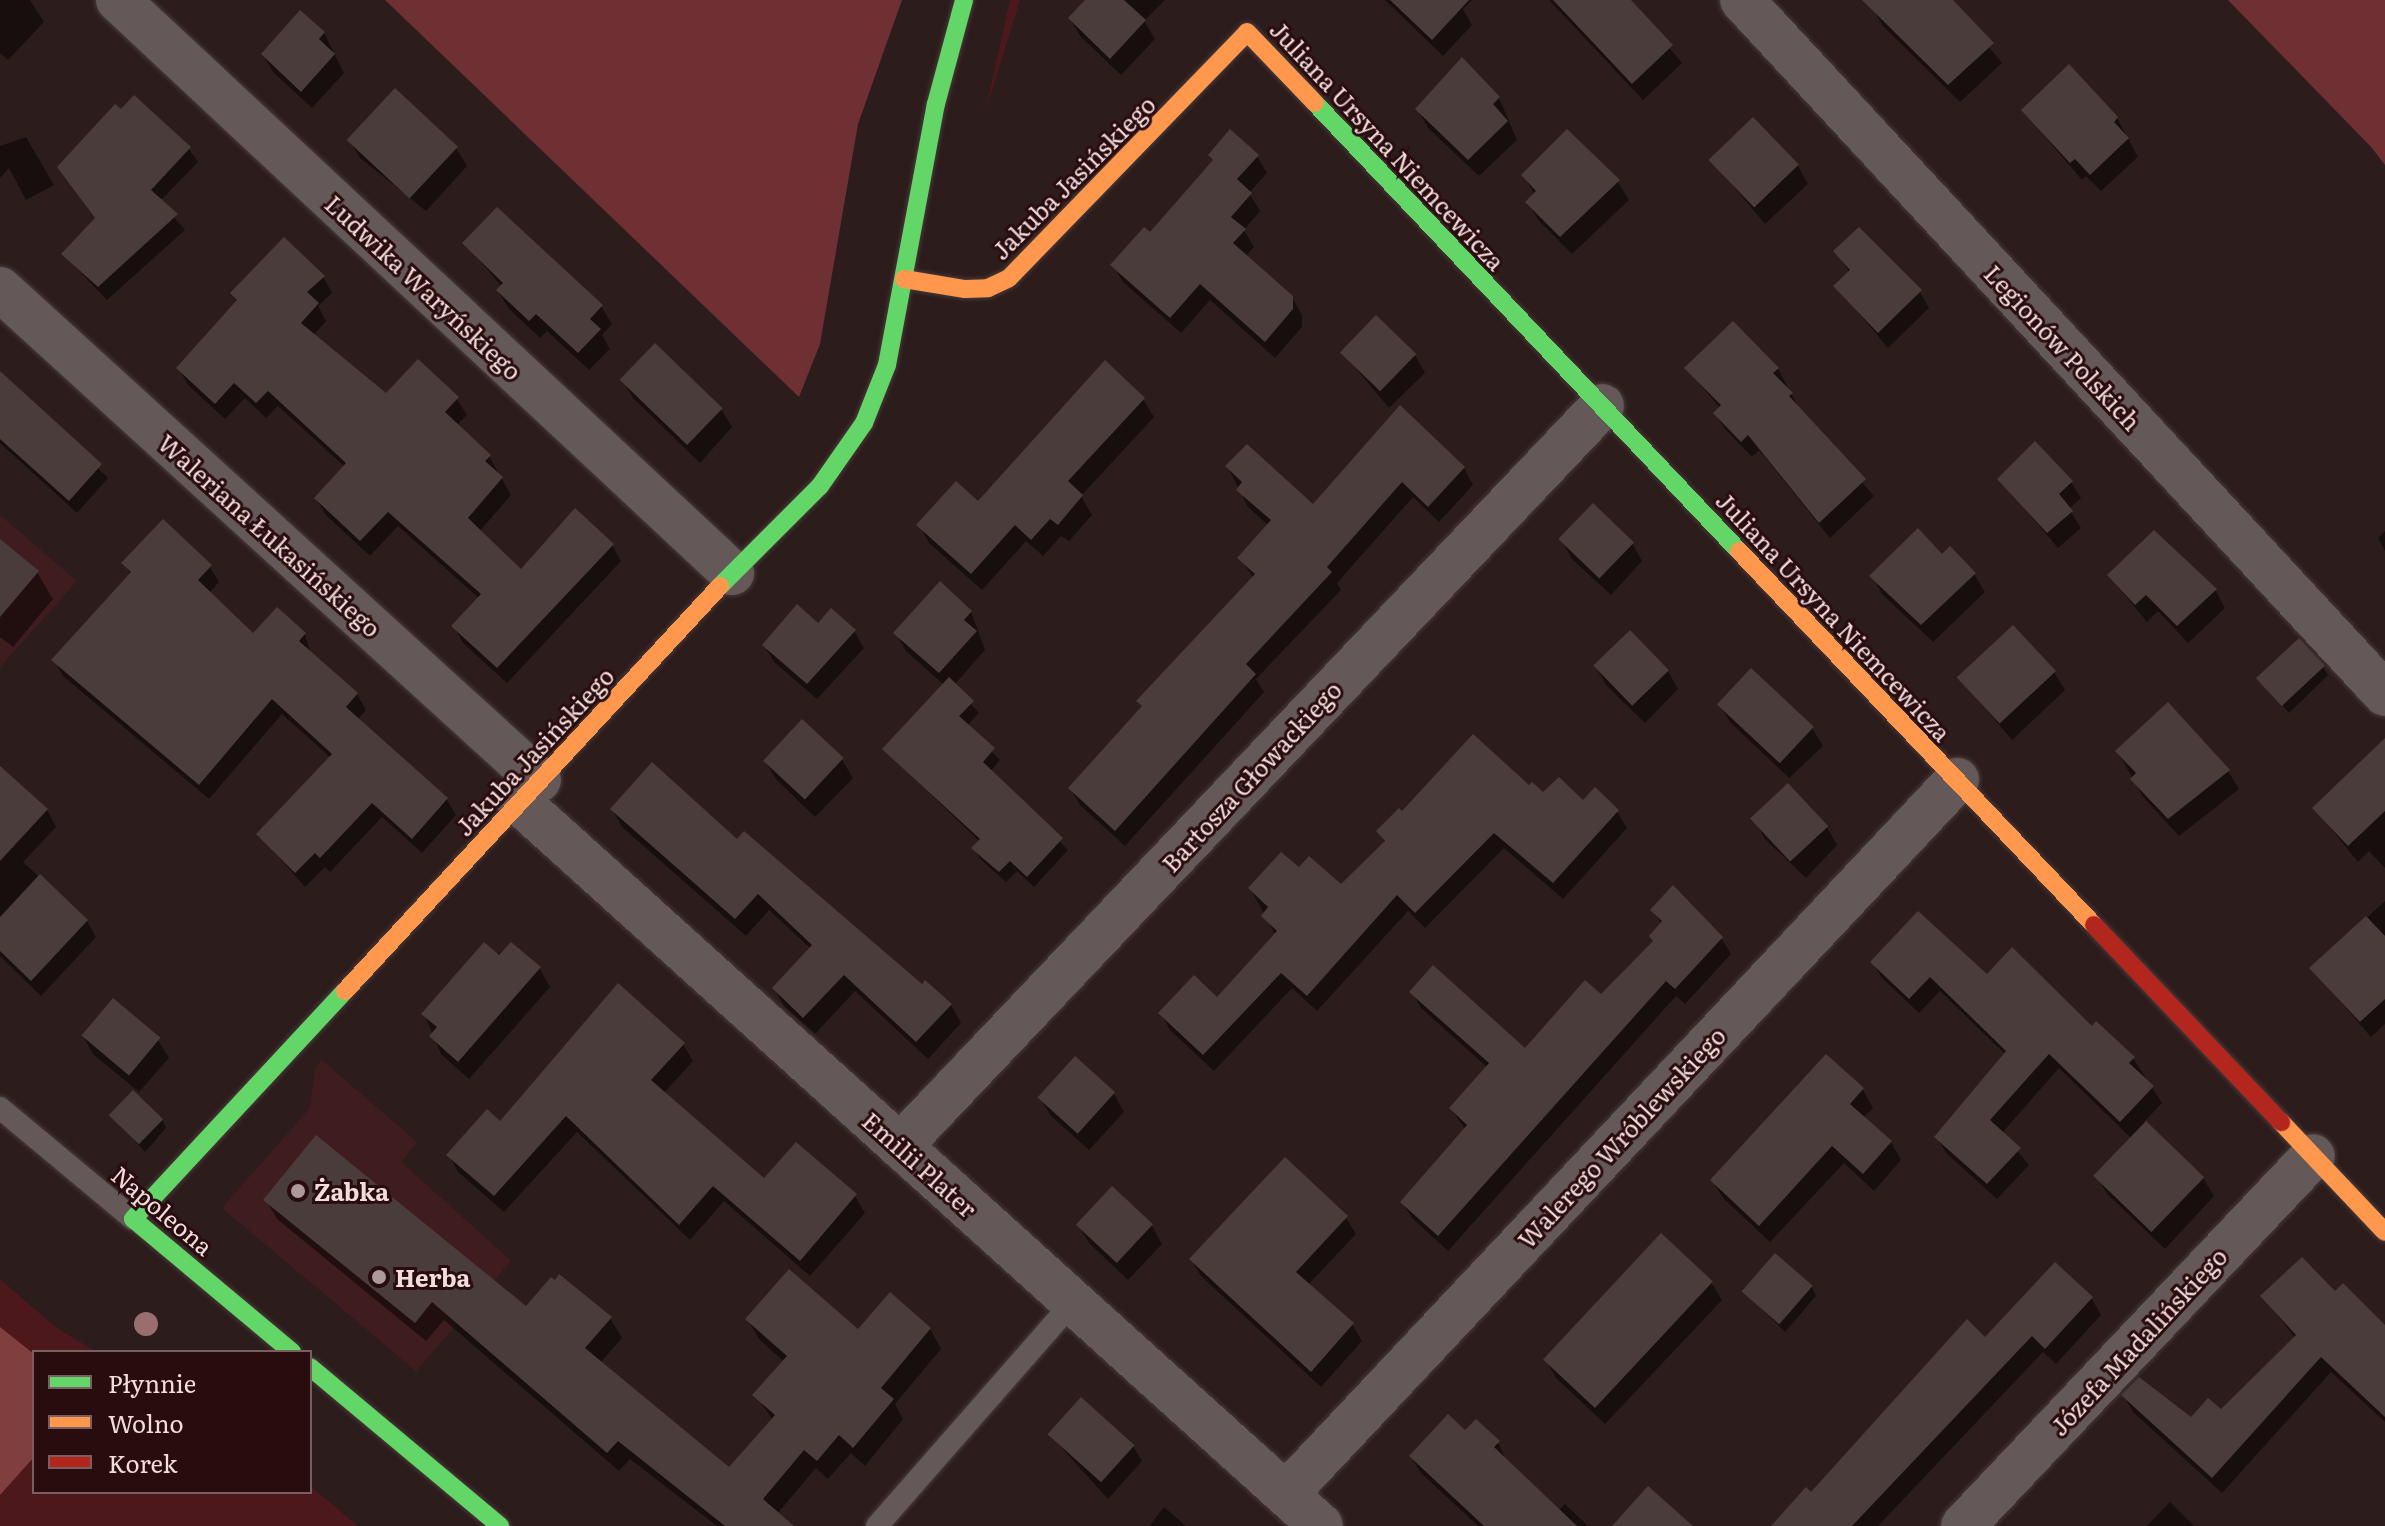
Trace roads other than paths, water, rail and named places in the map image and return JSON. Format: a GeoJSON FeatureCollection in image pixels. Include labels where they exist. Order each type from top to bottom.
{"type":"FeatureCollection","features":[{"type":"Feature","properties":{"kind":"street","name":"Ludwika Waryńskiego"},"geometry":{"type":"LineString","coordinates":[[118,0],[732,573]]}},
{"type":"Feature","properties":{"kind":"street","name":"Jakuba Jasińskiego"},"geometry":{"type":"LineString","coordinates":[[133,1219],[732,573],[820,486],[864,423],[887,365],[936,104],[964,0]]}},
{"type":"Feature","properties":{"kind":"street","name":"Legionów Polskich"},"geometry":{"type":"LineString","coordinates":[[1742,0],[2385,694]]}},
{"type":"Feature","properties":{"kind":"street","name":"Jakuba Jasińskiego"},"geometry":{"type":"LineString","coordinates":[[904,279],[965,289],[988,288],[1009,278],[1247,32]]}},
{"type":"Feature","properties":{"kind":"street","name":"Juliana Ursyna Niemcewicza"},"geometry":{"type":"LineString","coordinates":[[1247,32],[2385,1232]]}},
{"type":"Feature","properties":{"kind":"street","name":"Waleriana Łukasińskiego"},"geometry":{"type":"LineString","coordinates":[[0,289],[529,791]]}},
{"type":"Feature","properties":{"kind":"street","name":"Bartosza Głowackiego"},"geometry":{"type":"LineString","coordinates":[[900,1146],[1602,406]]}},
{"type":"Feature","properties":{"kind":"street","name":"Walerego Wróblewskiego"},"geometry":{"type":"LineString","coordinates":[[1286,1494],[1957,780]]}},
{"type":"Feature","properties":{"kind":"street","name":"Emilii Plater"},"geometry":{"type":"LineString","coordinates":[[529,791],[900,1146],[1321,1526]]}},
{"type":"Feature","properties":{"kind":"street","name":"Józefa Madalińskiego"},"geometry":{"type":"LineString","coordinates":[[1963,1526],[2313,1156]]}},
{"type":"Feature","properties":{"kind":"street","name":"Napoleona"},"geometry":{"type":"LineString","coordinates":[[133,1219],[290,1350]]}},
{"type":"Feature","properties":{"kind":"street"},"geometry":{"type":"LineString","coordinates":[[312,1369],[500,1526]]}},
{"type":"Feature","properties":{"kind":"lane","name":"Napoleona"},"geometry":{"type":"LineString","coordinates":[[0,1108],[133,1219]]}},
{"type":"Feature","properties":{"kind":"lane"},"geometry":{"type":"LineString","coordinates":[[877,1526],[1073,1302]]}},
{"type":"Feature","properties":{"kind":"place","name":"Żabka"},"geometry":{"type":"Point","coordinates":[298,1191]}},
{"type":"Feature","properties":{"kind":"place","name":"Herba"},"geometry":{"type":"Point","coordinates":[379,1277]}}]}
